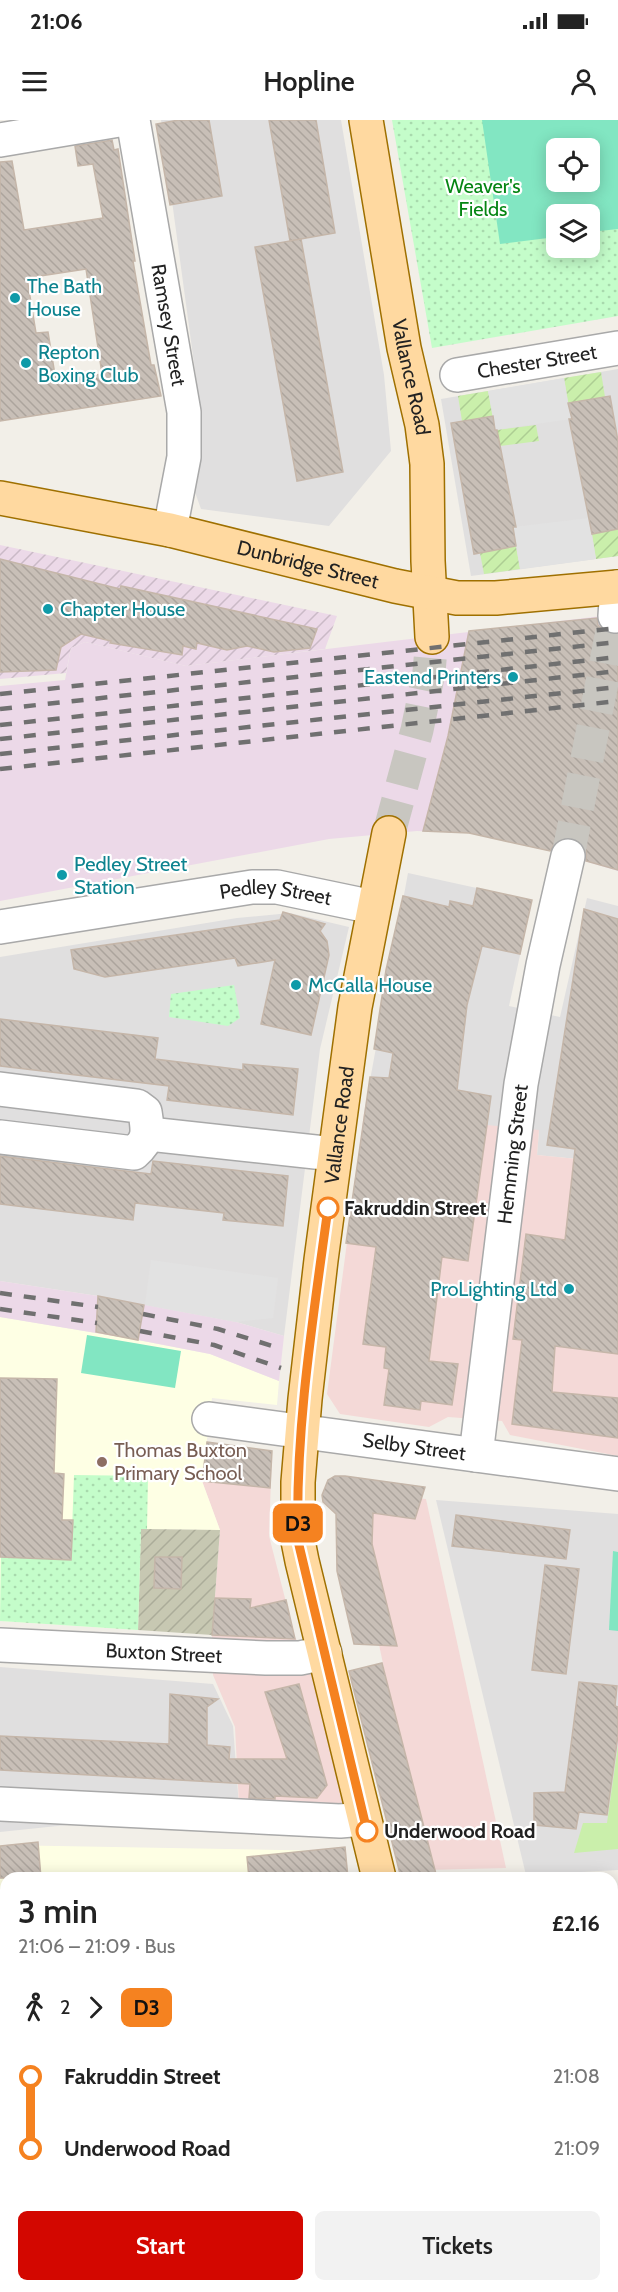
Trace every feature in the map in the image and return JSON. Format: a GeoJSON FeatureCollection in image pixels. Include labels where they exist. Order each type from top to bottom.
{"type":"FeatureCollection","features":[{"type":"Feature","properties":{"kind":"main road","name":"Vallance Road"},"geometry":{"type":"LineString","coordinates":[[366,120],[400,327],[422,425],[427,464],[428,561],[432,637]]}},
{"type":"Feature","properties":{"kind":"main road","name":"Dunbridge Street"},"geometry":{"type":"LineString","coordinates":[[0,498],[170,530],[431,593],[483,599],[617,596]]}},
{"type":"Feature","properties":{"kind":"main road","name":"Vallance Road"},"geometry":{"type":"LineString","coordinates":[[377,1872],[298,1541],[298,1503],[302,1431],[334,1154],[355,1007],[389,833]]}},
{"type":"Feature","properties":{"kind":"street"},"geometry":{"type":"LineString","coordinates":[[0,140],[119,120]]}},
{"type":"Feature","properties":{"kind":"street","name":"Ramsey Street"},"geometry":{"type":"LineString","coordinates":[[133,120],[184,412],[184,457],[170,530]]}},
{"type":"Feature","properties":{"kind":"street","name":"Chester Street"},"geometry":{"type":"LineString","coordinates":[[457,375],[618,348]]}},
{"type":"Feature","properties":{"kind":"street","name":"Hemming Street"},"geometry":{"type":"LineString","coordinates":[[476,1455],[521,1084],[543,965],[568,856]]}},
{"type":"Feature","properties":{"kind":"street","name":"Pedley Street"},"geometry":{"type":"LineString","coordinates":[[0,927],[252,887],[288,889],[373,907]]}},
{"type":"Feature","properties":{"kind":"street"},"geometry":{"type":"LineString","coordinates":[[0,1089],[136,1106],[145,1112],[149,1134],[134,1154],[0,1137]]}},
{"type":"Feature","properties":{"kind":"street"},"geometry":{"type":"LineString","coordinates":[[149,1134],[334,1154]]}},
{"type":"Feature","properties":{"kind":"street","name":"Selby Street"},"geometry":{"type":"LineString","coordinates":[[209,1419],[618,1474]]}},
{"type":"Feature","properties":{"kind":"street","name":"Buxton Street"},"geometry":{"type":"LineString","coordinates":[[0,1645],[266,1658],[300,1658],[325,1653]]}},
{"type":"Feature","properties":{"kind":"street"},"geometry":{"type":"LineString","coordinates":[[0,1804],[340,1821],[364,1819]]}},
{"type":"Feature","properties":{"kind":"shaded area"},"geometry":{"type":"Polygon","coordinates":[[[161,120],[341,120],[384,375],[391,451],[329,526],[201,509],[191,481],[199,400],[161,120]]]}},
{"type":"Feature","properties":{"kind":"shaded area"},"geometry":{"type":"Polygon","coordinates":[[[618,369],[618,556],[471,576],[441,399],[618,369]]]}},
{"type":"Feature","properties":{"kind":"shaded area"},"geometry":{"type":"Polygon","coordinates":[[[564,378],[571,419],[495,430],[488,391],[564,378]]]}},
{"type":"Feature","properties":{"kind":"shaded area"},"geometry":{"type":"Polygon","coordinates":[[[589,518],[596,559],[520,569],[513,527],[589,518]]]}},
{"type":"Feature","properties":{"kind":"shaded area"},"geometry":{"type":"Polygon","coordinates":[[[0,545],[337,616],[325,649],[186,666],[85,642],[71,648],[66,673],[0,679],[0,545]]]}},
{"type":"Feature","properties":{"kind":"shaded area"},"geometry":{"type":"Polygon","coordinates":[[[618,614],[618,871],[544,849],[469,833],[417,831],[329,839],[0,901],[0,686],[65,680],[71,648],[85,642],[186,666],[618,614]]]}},
{"type":"Feature","properties":{"kind":"shaded area"},"geometry":{"type":"Polygon","coordinates":[[[408,873],[532,900],[509,1006],[560,1017],[587,898],[618,906],[618,1163],[537,1155],[539,1131],[364,1113],[408,873]]]}},
{"type":"Feature","properties":{"kind":"shaded area"},"geometry":{"type":"Polygon","coordinates":[[[290,913],[349,927],[320,1049],[284,1336],[236,1322],[98,1296],[0,1281],[0,957],[237,918],[290,913]]]}},
{"type":"Feature","properties":{"kind":"shaded area"},"geometry":{"type":"Polygon","coordinates":[[[364,1113],[539,1130],[537,1155],[618,1163],[618,1456],[510,1435],[502,1421],[448,1417],[429,1427],[340,1414],[327,1394],[364,1113]]]}},
{"type":"Feature","properties":{"kind":"shaded area"},"geometry":{"type":"Polygon","coordinates":[[[151,1260],[278,1278],[273,1318],[236,1322],[145,1305],[151,1260]]]}},
{"type":"Feature","properties":{"kind":"shaded area"},"geometry":{"type":"Polygon","coordinates":[[[0,1281],[98,1296],[236,1322],[284,1336],[279,1381],[210,1354],[0,1317],[0,1281]]]}},
{"type":"Feature","properties":{"kind":"shaded area","name":"Thomas Buxton Primary School"},"geometry":{"type":"Polygon","coordinates":[[[0,1317],[210,1354],[279,1381],[277,1405],[212,1398],[202,1481],[220,1530],[141,1529],[138,1630],[0,1621],[0,1317]]]}},
{"type":"Feature","properties":{"kind":"shaded area"},"geometry":{"type":"Polygon","coordinates":[[[207,1442],[272,1451],[269,1536],[295,1637],[320,1681],[355,1814],[239,1805],[235,1727],[213,1675],[212,1635],[220,1530],[202,1481],[207,1442]]]}},
{"type":"Feature","properties":{"kind":"shaded area"},"geometry":{"type":"Polygon","coordinates":[[[347,1491],[426,1499],[506,1868],[426,1870],[347,1491]]]}},
{"type":"Feature","properties":{"kind":"shaded area"},"geometry":{"type":"Polygon","coordinates":[[[436,1500],[618,1514],[618,1870],[525,1872],[436,1500]]]}},
{"type":"Feature","properties":{"kind":"shaded area"},"geometry":{"type":"Polygon","coordinates":[[[141,1529],[220,1530],[212,1635],[138,1630],[141,1529]]]}},
{"type":"Feature","properties":{"kind":"shaded area"},"geometry":{"type":"Polygon","coordinates":[[[0,1667],[213,1684],[233,1726],[239,1807],[0,1832],[0,1667]]]}},
{"type":"Feature","properties":{"kind":"shaded area"},"geometry":{"type":"Polygon","coordinates":[[[0,1845],[334,1851],[336,1872],[0,1872],[0,1845]]]}},
{"type":"Feature","properties":{"kind":"green space","name":"Weaver's Fields"},"geometry":{"type":"Polygon","coordinates":[[[392,120],[618,120],[618,316],[432,348],[392,120]]]}},
{"type":"Feature","properties":{"kind":"green space"},"geometry":{"type":"Polygon","coordinates":[[[482,120],[618,120],[618,229],[600,231],[600,204],[546,204],[546,238],[500,244],[482,120]]]}},
{"type":"Feature","properties":{"kind":"green space"},"geometry":{"type":"Polygon","coordinates":[[[601,372],[605,397],[568,403],[564,378],[601,372]]]}},
{"type":"Feature","properties":{"kind":"green space"},"geometry":{"type":"Polygon","coordinates":[[[488,391],[493,416],[462,421],[458,396],[488,391]]]}},
{"type":"Feature","properties":{"kind":"green space"},"geometry":{"type":"Polygon","coordinates":[[[536,425],[539,441],[500,446],[497,430],[536,425]]]}},
{"type":"Feature","properties":{"kind":"green space"},"geometry":{"type":"Polygon","coordinates":[[[618,529],[618,556],[596,559],[592,534],[618,529]]]}},
{"type":"Feature","properties":{"kind":"green space"},"geometry":{"type":"Polygon","coordinates":[[[516,546],[520,569],[484,574],[480,553],[516,546]]]}},
{"type":"Feature","properties":{"kind":"green space"},"geometry":{"type":"Polygon","coordinates":[[[234,985],[240,1018],[228,1026],[169,1017],[171,994],[234,985]]]}},
{"type":"Feature","properties":{"kind":"green space"},"geometry":{"type":"Polygon","coordinates":[[[87,1335],[181,1351],[175,1388],[81,1373],[87,1335]]]}},
{"type":"Feature","properties":{"kind":"green space"},"geometry":{"type":"Polygon","coordinates":[[[74,1475],[148,1476],[147,1529],[141,1529],[138,1630],[0,1621],[1,1548],[28,1558],[71,1559],[74,1475]]]}},
{"type":"Feature","properties":{"kind":"green space"},"geometry":{"type":"Polygon","coordinates":[[[613,1551],[618,1552],[618,1631],[609,1630],[613,1551]]]}},
{"type":"Feature","properties":{"kind":"green space"},"geometry":{"type":"Polygon","coordinates":[[[618,1745],[618,1849],[574,1853],[583,1823],[607,1823],[618,1745]]]}},
{"type":"Feature","properties":{"kind":"building"},"geometry":{"type":"Polygon","coordinates":[[[179,120],[209,120],[222,196],[170,205],[156,124],[179,120]]]}},
{"type":"Feature","properties":{"kind":"building"},"geometry":{"type":"Polygon","coordinates":[[[269,120],[316,120],[335,233],[290,241],[269,120]]]}},
{"type":"Feature","properties":{"kind":"building"},"geometry":{"type":"Polygon","coordinates":[[[112,140],[114,150],[118,149],[135,261],[133,261],[151,365],[154,365],[161,396],[0,421],[0,162],[12,161],[24,230],[103,218],[93,164],[78,166],[75,146],[112,140]],[[86,269],[27,278],[36,333],[48,332],[56,381],[102,374],[86,269]]]}},
{"type":"Feature","properties":{"kind":"building"},"geometry":{"type":"Polygon","coordinates":[[[301,239],[343,472],[297,481],[255,247],[301,239]]]}},
{"type":"Feature","properties":{"kind":"building"},"geometry":{"type":"Polygon","coordinates":[[[610,396],[618,441],[618,529],[592,534],[569,419],[572,419],[568,403],[610,396]]]}},
{"type":"Feature","properties":{"kind":"building"},"geometry":{"type":"Polygon","coordinates":[[[493,416],[516,527],[513,527],[516,546],[474,554],[451,423],[493,416]]]}},
{"type":"Feature","properties":{"kind":"building"},"geometry":{"type":"Polygon","coordinates":[[[0,559],[120,589],[121,586],[317,629],[310,648],[274,652],[247,646],[227,650],[197,643],[196,649],[183,646],[182,655],[110,643],[111,641],[81,634],[61,647],[56,670],[0,672],[0,559]]]}},
{"type":"Feature","properties":{"kind":"building"},"geometry":{"type":"Polygon","coordinates":[[[597,618],[598,625],[604,631],[618,634],[618,870],[586,861],[586,851],[581,843],[572,838],[562,838],[550,851],[469,833],[423,831],[448,736],[469,631],[597,618]]]}},
{"type":"Feature","properties":{"kind":"building"},"geometry":{"type":"Polygon","coordinates":[[[477,888],[532,900],[520,954],[482,946],[467,1005],[457,1090],[491,1096],[468,1261],[442,1257],[429,1361],[458,1364],[452,1405],[421,1401],[420,1410],[384,1405],[389,1369],[384,1368],[386,1347],[363,1344],[376,1247],[346,1243],[370,1077],[389,1078],[393,1053],[374,1049],[386,970],[403,896],[449,907],[450,901],[473,906],[477,888]]]}},
{"type":"Feature","properties":{"kind":"building"},"geometry":{"type":"Polygon","coordinates":[[[584,909],[618,919],[618,1354],[555,1346],[552,1392],[618,1398],[618,1438],[512,1424],[522,1340],[513,1339],[526,1234],[565,1240],[575,1149],[547,1145],[584,909]]]}},
{"type":"Feature","properties":{"kind":"building"},"geometry":{"type":"Polygon","coordinates":[[[283,912],[325,924],[320,931],[327,941],[329,955],[311,1035],[261,1024],[275,960],[238,966],[235,958],[105,977],[74,969],[71,950],[280,920],[283,912]]]}},
{"type":"Feature","properties":{"kind":"building"},"geometry":{"type":"Polygon","coordinates":[[[0,1019],[158,1038],[155,1059],[243,1070],[243,1064],[298,1069],[293,1115],[167,1100],[169,1086],[0,1066],[0,1019]]]}},
{"type":"Feature","properties":{"kind":"building"},"geometry":{"type":"Polygon","coordinates":[[[0,1156],[151,1174],[153,1161],[288,1176],[283,1226],[223,1220],[224,1213],[135,1203],[133,1220],[0,1204],[0,1156]]]}},
{"type":"Feature","properties":{"kind":"building"},"geometry":{"type":"Polygon","coordinates":[[[98,1296],[144,1305],[138,1340],[96,1332],[98,1296]]]}},
{"type":"Feature","properties":{"kind":"building"},"geometry":{"type":"Polygon","coordinates":[[[0,1378],[57,1379],[54,1473],[64,1474],[62,1520],[73,1520],[71,1560],[0,1557],[0,1378]]]}},
{"type":"Feature","properties":{"kind":"building"},"geometry":{"type":"Polygon","coordinates":[[[207,1442],[272,1451],[270,1488],[202,1481],[207,1442]]]}},
{"type":"Feature","properties":{"kind":"building"},"geometry":{"type":"Polygon","coordinates":[[[335,1476],[425,1487],[415,1519],[373,1513],[372,1544],[397,1646],[354,1644],[337,1571],[336,1514],[323,1502],[322,1495],[328,1480],[335,1476]]]}},
{"type":"Feature","properties":{"kind":"building"},"geometry":{"type":"Polygon","coordinates":[[[456,1515],[570,1530],[566,1559],[452,1546],[456,1515]]]}},
{"type":"Feature","properties":{"kind":"building"},"geometry":{"type":"Polygon","coordinates":[[[155,1557],[182,1557],[181,1589],[154,1588],[155,1557]]]}},
{"type":"Feature","properties":{"kind":"building"},"geometry":{"type":"Polygon","coordinates":[[[545,1565],[579,1569],[566,1674],[532,1670],[545,1565]]]}},
{"type":"Feature","properties":{"kind":"building"},"geometry":{"type":"Polygon","coordinates":[[[215,1598],[251,1599],[250,1608],[286,1600],[295,1639],[212,1635],[215,1598]]]}},
{"type":"Feature","properties":{"kind":"building"},"geometry":{"type":"Polygon","coordinates":[[[382,1663],[435,1872],[399,1872],[349,1671],[382,1663]]]}},
{"type":"Feature","properties":{"kind":"building"},"geometry":{"type":"Polygon","coordinates":[[[579,1682],[617,1686],[615,1706],[618,1707],[618,1735],[607,1815],[579,1812],[576,1829],[534,1825],[534,1793],[565,1792],[579,1682]]]}},
{"type":"Feature","properties":{"kind":"building"},"geometry":{"type":"Polygon","coordinates":[[[299,1684],[327,1785],[317,1798],[275,1796],[275,1799],[249,1798],[250,1784],[0,1770],[0,1736],[169,1744],[170,1694],[218,1699],[207,1707],[207,1745],[230,1747],[229,1759],[287,1759],[265,1692],[299,1684]]]}},
{"type":"Feature","properties":{"kind":"building"},"geometry":{"type":"Polygon","coordinates":[[[38,1842],[40,1872],[0,1872],[0,1846],[38,1842]]]}},
{"type":"Feature","properties":{"kind":"building"},"geometry":{"type":"Polygon","coordinates":[[[345,1847],[347,1872],[248,1872],[247,1857],[345,1847]]]}},
{"type":"Feature","properties":{"kind":"tunnel"},"geometry":{"type":"LineString","coordinates":[[568,856],[615,616]]}},
{"type":"Feature","properties":{"kind":"tunnel"},"geometry":{"type":"LineString","coordinates":[[389,833],[417,730],[429,672],[432,637]]}},
{"type":"Feature","properties":{"kind":"railway"},"geometry":{"type":"LineString","coordinates":[[0,694],[618,628]]}},
{"type":"Feature","properties":{"kind":"railway"},"geometry":{"type":"LineString","coordinates":[[0,709],[618,642]]}},
{"type":"Feature","properties":{"kind":"railway"},"geometry":{"type":"LineString","coordinates":[[0,725],[618,657]]}},
{"type":"Feature","properties":{"kind":"railway"},"geometry":{"type":"LineString","coordinates":[[0,739],[618,671]]}},
{"type":"Feature","properties":{"kind":"railway"},"geometry":{"type":"LineString","coordinates":[[0,754],[618,687]]}},
{"type":"Feature","properties":{"kind":"railway"},"geometry":{"type":"LineString","coordinates":[[0,769],[618,701]]}},
{"type":"Feature","properties":{"kind":"railway"},"geometry":{"type":"LineString","coordinates":[[0,1293],[98,1307]]}},
{"type":"Feature","properties":{"kind":"railway"},"geometry":{"type":"LineString","coordinates":[[0,1309],[97,1323]]}},
{"type":"Feature","properties":{"kind":"railway"},"geometry":{"type":"LineString","coordinates":[[143,1314],[218,1329],[282,1349]]}},
{"type":"Feature","properties":{"kind":"railway"},"geometry":{"type":"LineString","coordinates":[[140,1331],[214,1345],[281,1368]]}},
{"type":"Feature","properties":{"kind":"bus line","name":"D3"},"geometry":{"type":"LineString","coordinates":[[328,1208],[303,1419],[298,1482],[298,1541],[367,1831]]}},
{"type":"Feature","properties":{"kind":"place","name":"The Bath House"},"geometry":{"type":"Point","coordinates":[15,298]}},
{"type":"Feature","properties":{"kind":"place","name":"Repton Boxing Club"},"geometry":{"type":"Point","coordinates":[26,363]}},
{"type":"Feature","properties":{"kind":"place","name":"Chapter House"},"geometry":{"type":"Point","coordinates":[48,609]}},
{"type":"Feature","properties":{"kind":"place","name":"Eastend Printers"},"geometry":{"type":"Point","coordinates":[513,677]}},
{"type":"Feature","properties":{"kind":"place","name":"Pedley Street Station"},"geometry":{"type":"Point","coordinates":[62,875]}},
{"type":"Feature","properties":{"kind":"place","name":"McCalla House"},"geometry":{"type":"Point","coordinates":[296,985]}},
{"type":"Feature","properties":{"kind":"place","name":"Fakruddin Street"},"geometry":{"type":"Point","coordinates":[328,1208]}},
{"type":"Feature","properties":{"kind":"place","name":"ProLighting Ltd"},"geometry":{"type":"Point","coordinates":[569,1289]}},
{"type":"Feature","properties":{"kind":"place","name":"Thomas Buxton Primary School"},"geometry":{"type":"Point","coordinates":[102,1462]}},
{"type":"Feature","properties":{"kind":"place","name":"Underwood Road"},"geometry":{"type":"Point","coordinates":[367,1831]}}]}
